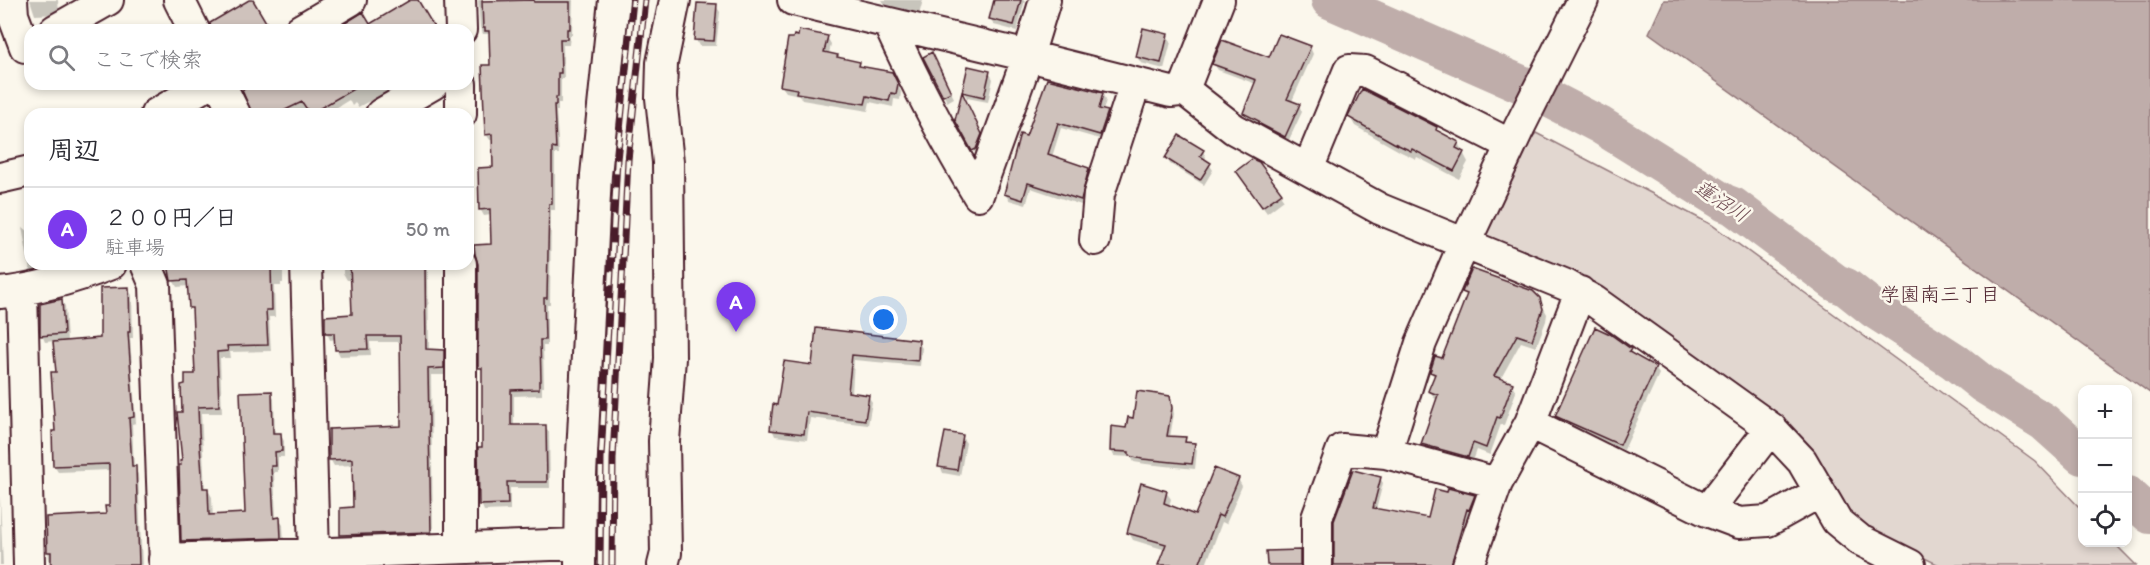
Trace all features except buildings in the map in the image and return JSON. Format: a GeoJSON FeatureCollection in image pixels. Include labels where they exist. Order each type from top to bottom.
{"type":"FeatureCollection","features":[{"type":"Feature","properties":{"kind":"street"},"geometry":{"type":"LineString","coordinates":[[12,0],[18,49]]}},
{"type":"Feature","properties":{"kind":"street"},"geometry":{"type":"LineString","coordinates":[[66,24],[108,0]]}},
{"type":"Feature","properties":{"kind":"street"},"geometry":{"type":"LineString","coordinates":[[179,0],[191,24]]}},
{"type":"Feature","properties":{"kind":"street"},"geometry":{"type":"LineString","coordinates":[[310,24],[351,0]]}},
{"type":"Feature","properties":{"kind":"street"},"geometry":{"type":"LineString","coordinates":[[460,0],[461,24]]}},
{"type":"Feature","properties":{"kind":"street"},"geometry":{"type":"LineString","coordinates":[[149,270],[155,285],[164,562],[461,548],[580,555],[581,475],[596,174],[614,0]]}},
{"type":"Feature","properties":{"kind":"street"},"geometry":{"type":"LineString","coordinates":[[663,565],[666,553],[664,441],[670,358],[668,162],[661,98],[662,63],[675,0]]}},
{"type":"Feature","properties":{"kind":"street"},"geometry":{"type":"LineString","coordinates":[[793,0],[1170,92],[1183,89],[1219,0]]}},
{"type":"Feature","properties":{"kind":"street"},"geometry":{"type":"LineString","coordinates":[[888,23],[937,124],[978,195],[1028,56],[1045,0]]}},
{"type":"Feature","properties":{"kind":"street"},"geometry":{"type":"LineString","coordinates":[[1386,453],[1421,344],[1464,244],[1583,0]]}},
{"type":"Feature","properties":{"kind":"street"},"geometry":{"type":"LineString","coordinates":[[1308,169],[1349,70],[1365,71],[1515,136]]}},
{"type":"Feature","properties":{"kind":"street"},"geometry":{"type":"LineString","coordinates":[[1095,240],[1099,194],[1135,84]]}},
{"type":"Feature","properties":{"kind":"street"},"geometry":{"type":"LineString","coordinates":[[1183,89],[1234,129],[1380,209],[1580,292],[1771,428],[1802,461],[1837,521],[1860,540],[1910,565]]}},
{"type":"Feature","properties":{"kind":"street"},"geometry":{"type":"LineString","coordinates":[[166,108],[198,90]]}},
{"type":"Feature","properties":{"kind":"street"},"geometry":{"type":"LineString","coordinates":[[223,90],[232,108]]}},
{"type":"Feature","properties":{"kind":"street"},"geometry":{"type":"LineString","coordinates":[[391,108],[423,90]]}},
{"type":"Feature","properties":{"kind":"street"},"geometry":{"type":"LineString","coordinates":[[461,90],[461,108]]}},
{"type":"Feature","properties":{"kind":"street"},"geometry":{"type":"LineString","coordinates":[[0,178],[24,172]]}},
{"type":"Feature","properties":{"kind":"street"},"geometry":{"type":"LineString","coordinates":[[29,565],[11,292],[62,281],[94,270]]}},
{"type":"Feature","properties":{"kind":"street"},"geometry":{"type":"LineString","coordinates":[[306,270],[314,554]]}},
{"type":"Feature","properties":{"kind":"street"},"geometry":{"type":"LineString","coordinates":[[461,270],[461,548]]}},
{"type":"Feature","properties":{"kind":"street"},"geometry":{"type":"LineString","coordinates":[[1468,565],[1497,483],[1530,423],[1580,292]]}},
{"type":"Feature","properties":{"kind":"street"},"geometry":{"type":"LineString","coordinates":[[1530,423],[1707,511],[1739,523],[1768,521],[1820,492]]}},
{"type":"Feature","properties":{"kind":"street"},"geometry":{"type":"LineString","coordinates":[[1707,511],[1771,428]]}},
{"type":"Feature","properties":{"kind":"street"},"geometry":{"type":"LineString","coordinates":[[1317,565],[1317,518],[1342,449],[1386,453],[1497,483]]}},
{"type":"Feature","properties":{"kind":"shaded area"},"geometry":{"type":"Polygon","coordinates":[[[1312,0],[1347,0],[1417,31],[1411,44],[1312,0]]]}},
{"type":"Feature","properties":{"kind":"shaded area"},"geometry":{"type":"Polygon","coordinates":[[[1664,0],[2150,0],[2150,393],[1649,33],[1664,0]]]}},
{"type":"Feature","properties":{"kind":"shaded area"},"geometry":{"type":"Polygon","coordinates":[[[1536,133],[1712,225],[2035,461],[2078,506],[2078,547],[2118,547],[2136,565],[1939,565],[1854,524],[1812,459],[1485,242],[1482,233],[1526,145],[1536,133]]]}},
{"type":"Feature","properties":{"kind":"waterway","name":"蓮沼川"},"geometry":{"type":"LineString","coordinates":[[1330,0],[1521,84],[1600,125],[1733,206],[1836,283],[1846,287],[1875,310],[1954,361],[1983,384],[2044,422],[2078,452]]}},
{"type":"Feature","properties":{"kind":"waterway","name":"蓮沼川"},"geometry":{"type":"LineString","coordinates":[[2132,499],[2150,515]]}},
{"type":"Feature","properties":{"kind":"railway"},"geometry":{"type":"LineString","coordinates":[[600,565],[601,458],[617,160],[633,0]]}},
{"type":"Feature","properties":{"kind":"railway"},"geometry":{"type":"LineString","coordinates":[[612,565],[613,459],[628,160],[645,0]]}},
{"type":"Feature","properties":{"kind":"place","name":"２００円／日"},"geometry":{"type":"Point","coordinates":[736,332]}},
{"type":"Feature","properties":{"kind":"district","name":"学園南三丁目"},"geometry":{"type":"Point","coordinates":[1940,294]}}]}
